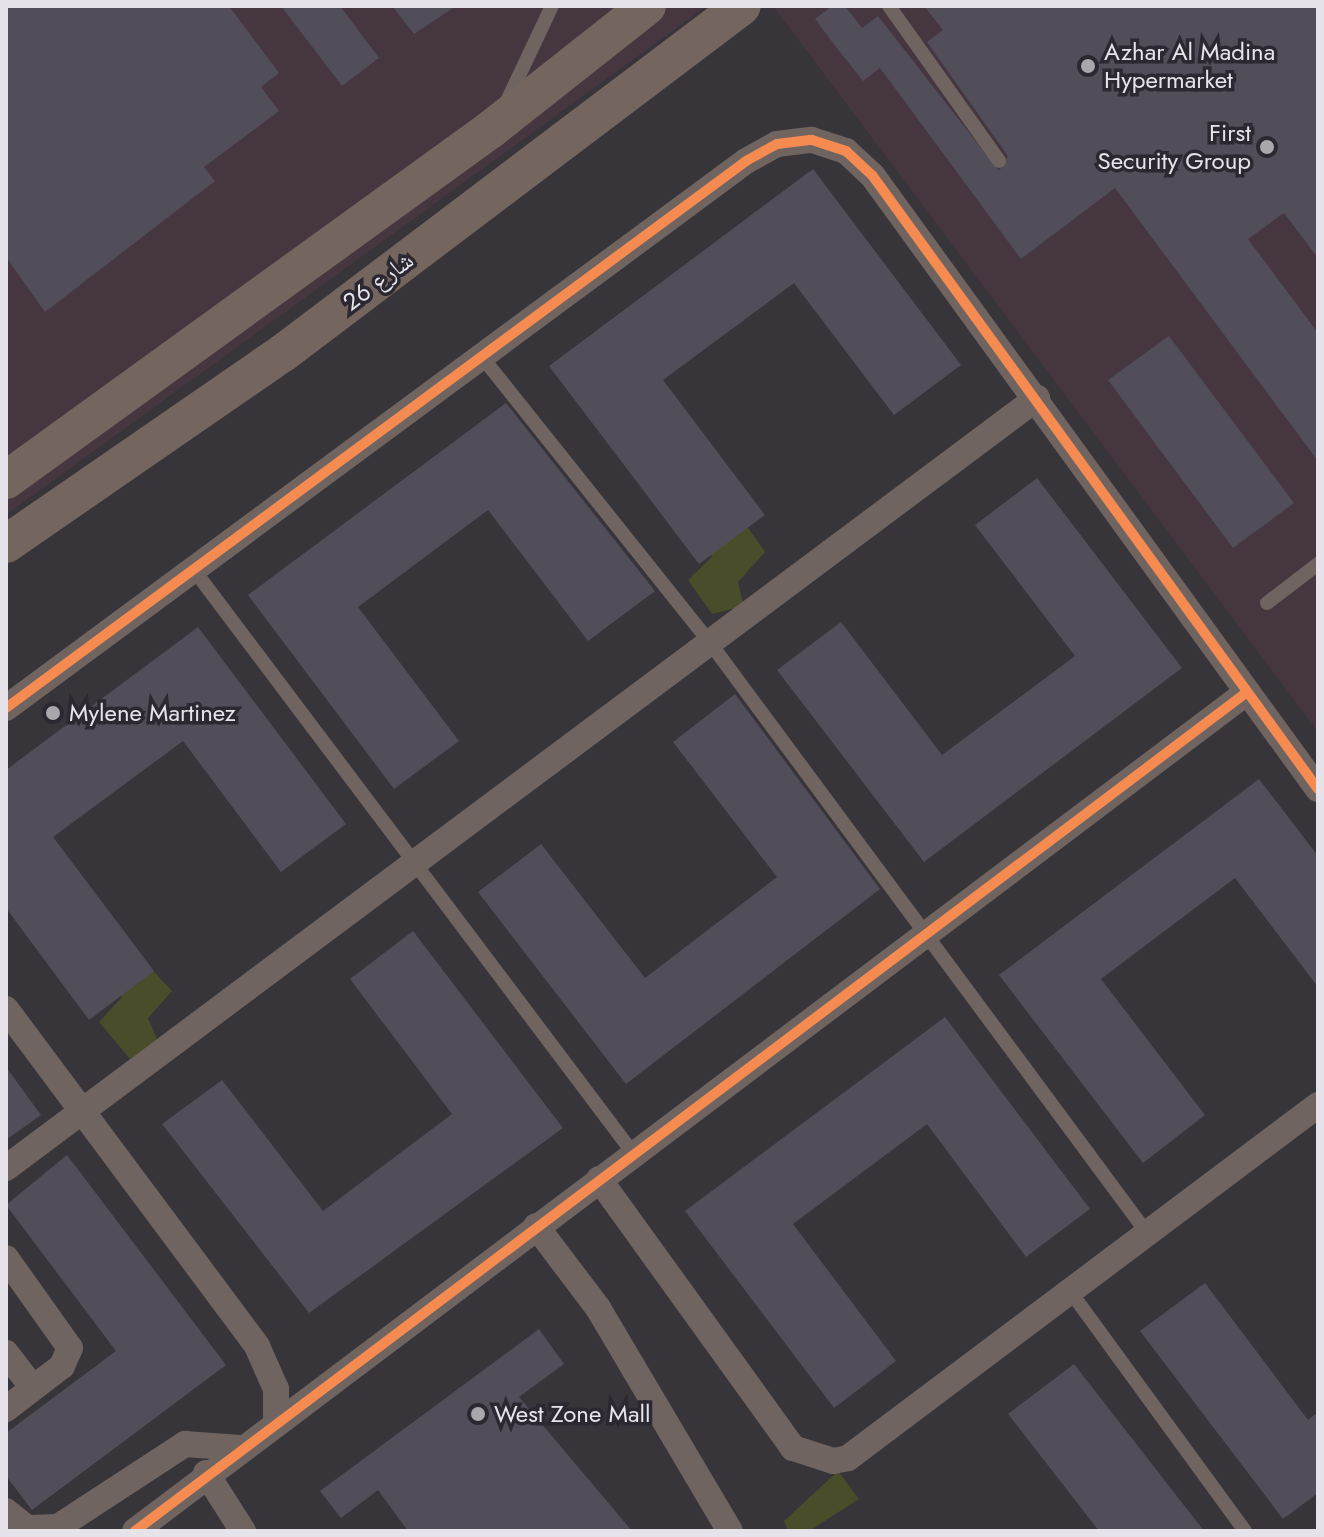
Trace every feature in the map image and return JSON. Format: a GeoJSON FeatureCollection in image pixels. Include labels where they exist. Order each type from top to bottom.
{"type":"FeatureCollection","features":[{"type":"Feature","properties":{"kind":"street"},"geometry":{"type":"LineString","coordinates":[[6,480],[252,299],[490,130],[647,6]]}},
{"type":"Feature","properties":{"kind":"street","name":"شارع 26"},"geometry":{"type":"LineString","coordinates":[[6,544],[283,353],[742,6]]}},
{"type":"Feature","properties":{"kind":"street"},"geometry":{"type":"LineString","coordinates":[[6,708],[761,151],[812,140],[846,151],[872,175],[1037,398],[1318,789]]}},
{"type":"Feature","properties":{"kind":"street"},"geometry":{"type":"LineString","coordinates":[[252,299],[248,319],[255,339],[283,353]]}},
{"type":"Feature","properties":{"kind":"street"},"geometry":{"type":"LineString","coordinates":[[6,1168],[80,1108],[1037,398]]}},
{"type":"Feature","properties":{"kind":"street"},"geometry":{"type":"LineString","coordinates":[[135,1531],[276,1420],[926,937],[1247,692]]}},
{"type":"Feature","properties":{"kind":"street"},"geometry":{"type":"LineString","coordinates":[[6,1009],[257,1346],[276,1389],[276,1420]]}},
{"type":"Feature","properties":{"kind":"street"},"geometry":{"type":"LineString","coordinates":[[599,1179],[783,1437],[819,1461],[848,1458],[1318,1105]]}},
{"type":"Feature","properties":{"kind":"street"},"geometry":{"type":"LineString","coordinates":[[536,1226],[598,1308],[730,1531]]}},
{"type":"Feature","properties":{"kind":"street"},"geometry":{"type":"LineString","coordinates":[[6,1258],[68,1338],[67,1358],[6,1409]]}},
{"type":"Feature","properties":{"kind":"street"},"geometry":{"type":"LineString","coordinates":[[6,1353],[33,1388]]}},
{"type":"Feature","properties":{"kind":"street"},"geometry":{"type":"LineString","coordinates":[[6,1511],[27,1528],[48,1530],[185,1444],[240,1448]]}},
{"type":"Feature","properties":{"kind":"street"},"geometry":{"type":"LineString","coordinates":[[206,1473],[243,1531]]}},
{"type":"Feature","properties":{"kind":"lane"},"geometry":{"type":"LineString","coordinates":[[490,130],[552,6]]}},
{"type":"Feature","properties":{"kind":"lane"},"geometry":{"type":"LineString","coordinates":[[889,6],[999,161]]}},
{"type":"Feature","properties":{"kind":"lane"},"geometry":{"type":"LineString","coordinates":[[482,357],[708,640],[1147,1233]]}},
{"type":"Feature","properties":{"kind":"lane"},"geometry":{"type":"LineString","coordinates":[[1267,603],[1318,564]]}},
{"type":"Feature","properties":{"kind":"lane"},"geometry":{"type":"LineString","coordinates":[[194,570],[633,1153]]}},
{"type":"Feature","properties":{"kind":"lane"},"geometry":{"type":"LineString","coordinates":[[1070,1291],[1245,1531]]}},
{"type":"Feature","properties":{"kind":"shaded area"},"geometry":{"type":"Polygon","coordinates":[[[6,6],[707,6],[6,515],[6,6]]]}},
{"type":"Feature","properties":{"kind":"shaded area"},"geometry":{"type":"Polygon","coordinates":[[[773,6],[1318,6],[1318,732],[773,6]]]}},
{"type":"Feature","properties":{"kind":"green space"},"geometry":{"type":"Polygon","coordinates":[[[744,522],[765,552],[738,582],[744,606],[712,614],[688,580],[712,557],[704,538],[744,522]]]}},
{"type":"Feature","properties":{"kind":"green space"},"geometry":{"type":"Polygon","coordinates":[[[143,960],[172,991],[148,1018],[157,1039],[130,1059],[99,1022],[122,997],[119,978],[143,960]]]}},
{"type":"Feature","properties":{"kind":"green space"},"geometry":{"type":"Polygon","coordinates":[[[838,1471],[859,1499],[809,1531],[788,1531],[784,1521],[838,1471]]]}},
{"type":"Feature","properties":{"kind":"building"},"geometry":{"type":"Polygon","coordinates":[[[6,6],[229,6],[279,73],[261,87],[279,111],[204,167],[215,181],[45,312],[6,257],[6,6]]]}},
{"type":"Feature","properties":{"kind":"building"},"geometry":{"type":"Polygon","coordinates":[[[281,6],[340,6],[379,58],[342,86],[281,6]]]}},
{"type":"Feature","properties":{"kind":"building"},"geometry":{"type":"Polygon","coordinates":[[[392,6],[456,6],[414,34],[392,6]]]}},
{"type":"Feature","properties":{"kind":"building"},"geometry":{"type":"Polygon","coordinates":[[[832,6],[845,6],[862,28],[878,16],[999,171],[1008,156],[927,42],[943,30],[924,6],[1318,6],[1318,258],[1284,213],[1248,239],[1318,333],[1318,461],[1115,188],[1021,259],[880,68],[863,81],[815,19],[832,6]]]}},
{"type":"Feature","properties":{"kind":"building"},"geometry":{"type":"Polygon","coordinates":[[[813,169],[961,365],[894,415],[794,283],[663,380],[765,515],[699,564],[549,366],[813,169]]]}},
{"type":"Feature","properties":{"kind":"building"},"geometry":{"type":"Polygon","coordinates":[[[1169,336],[1294,503],[1233,548],[1108,380],[1169,336]]]}},
{"type":"Feature","properties":{"kind":"building"},"geometry":{"type":"Polygon","coordinates":[[[506,403],[655,591],[588,641],[488,510],[358,607],[459,741],[394,789],[248,595],[506,403]]]}},
{"type":"Feature","properties":{"kind":"building"},"geometry":{"type":"Polygon","coordinates":[[[1037,478],[1182,668],[924,862],[777,670],[841,622],[942,755],[1075,656],[975,525],[1037,478]]]}},
{"type":"Feature","properties":{"kind":"building"},"geometry":{"type":"Polygon","coordinates":[[[198,627],[346,824],[281,872],[183,741],[53,837],[154,971],[89,1020],[6,908],[6,770],[198,627]]]}},
{"type":"Feature","properties":{"kind":"building"},"geometry":{"type":"Polygon","coordinates":[[[735,694],[880,889],[626,1084],[478,892],[541,844],[645,978],[777,877],[673,742],[735,694]]]}},
{"type":"Feature","properties":{"kind":"building"},"geometry":{"type":"Polygon","coordinates":[[[1259,779],[1318,856],[1318,987],[1235,878],[1101,979],[1205,1115],[1143,1163],[999,975],[1259,779]]]}},
{"type":"Feature","properties":{"kind":"building"},"geometry":{"type":"Polygon","coordinates":[[[413,931],[563,1128],[309,1313],[162,1124],[222,1080],[323,1211],[452,1114],[350,979],[413,931]]]}},
{"type":"Feature","properties":{"kind":"building"},"geometry":{"type":"Polygon","coordinates":[[[945,1017],[1090,1209],[1026,1257],[927,1124],[793,1224],[896,1361],[834,1408],[685,1211],[945,1017]]]}},
{"type":"Feature","properties":{"kind":"building"},"geometry":{"type":"Polygon","coordinates":[[[6,1067],[41,1115],[6,1140],[6,1067]]]}},
{"type":"Feature","properties":{"kind":"building"},"geometry":{"type":"Polygon","coordinates":[[[67,1155],[226,1365],[32,1510],[6,1476],[6,1433],[116,1351],[6,1205],[67,1155]]]}},
{"type":"Feature","properties":{"kind":"building"},"geometry":{"type":"Polygon","coordinates":[[[1205,1283],[1308,1420],[1318,1412],[1318,1493],[1283,1519],[1140,1331],[1205,1283]]]}},
{"type":"Feature","properties":{"kind":"building","name":"West Zone Mall"},"geometry":{"type":"Polygon","coordinates":[[[539,1329],[564,1364],[519,1397],[632,1531],[408,1531],[378,1490],[341,1518],[320,1491],[539,1329]]]}},
{"type":"Feature","properties":{"kind":"building"},"geometry":{"type":"Polygon","coordinates":[[[1074,1364],[1204,1531],[1099,1531],[1008,1414],[1074,1364]]]}},
{"type":"Feature","properties":{"kind":"cycle path"},"geometry":{"type":"LineString","coordinates":[[6,708],[746,161],[777,144],[812,140],[846,151],[872,175],[1318,789]]}},
{"type":"Feature","properties":{"kind":"cycle path"},"geometry":{"type":"LineString","coordinates":[[135,1531],[1247,692]]}},
{"type":"Feature","properties":{"kind":"place","name":"Azhar Al Madina Hypermarket"},"geometry":{"type":"Point","coordinates":[1088,66]}},
{"type":"Feature","properties":{"kind":"place","name":"First Security Group"},"geometry":{"type":"Point","coordinates":[1267,147]}},
{"type":"Feature","properties":{"kind":"place","name":"Mylene Martinez"},"geometry":{"type":"Point","coordinates":[53,713]}},
{"type":"Feature","properties":{"kind":"place","name":"West Zone Mall"},"geometry":{"type":"Point","coordinates":[478,1414]}}]}
